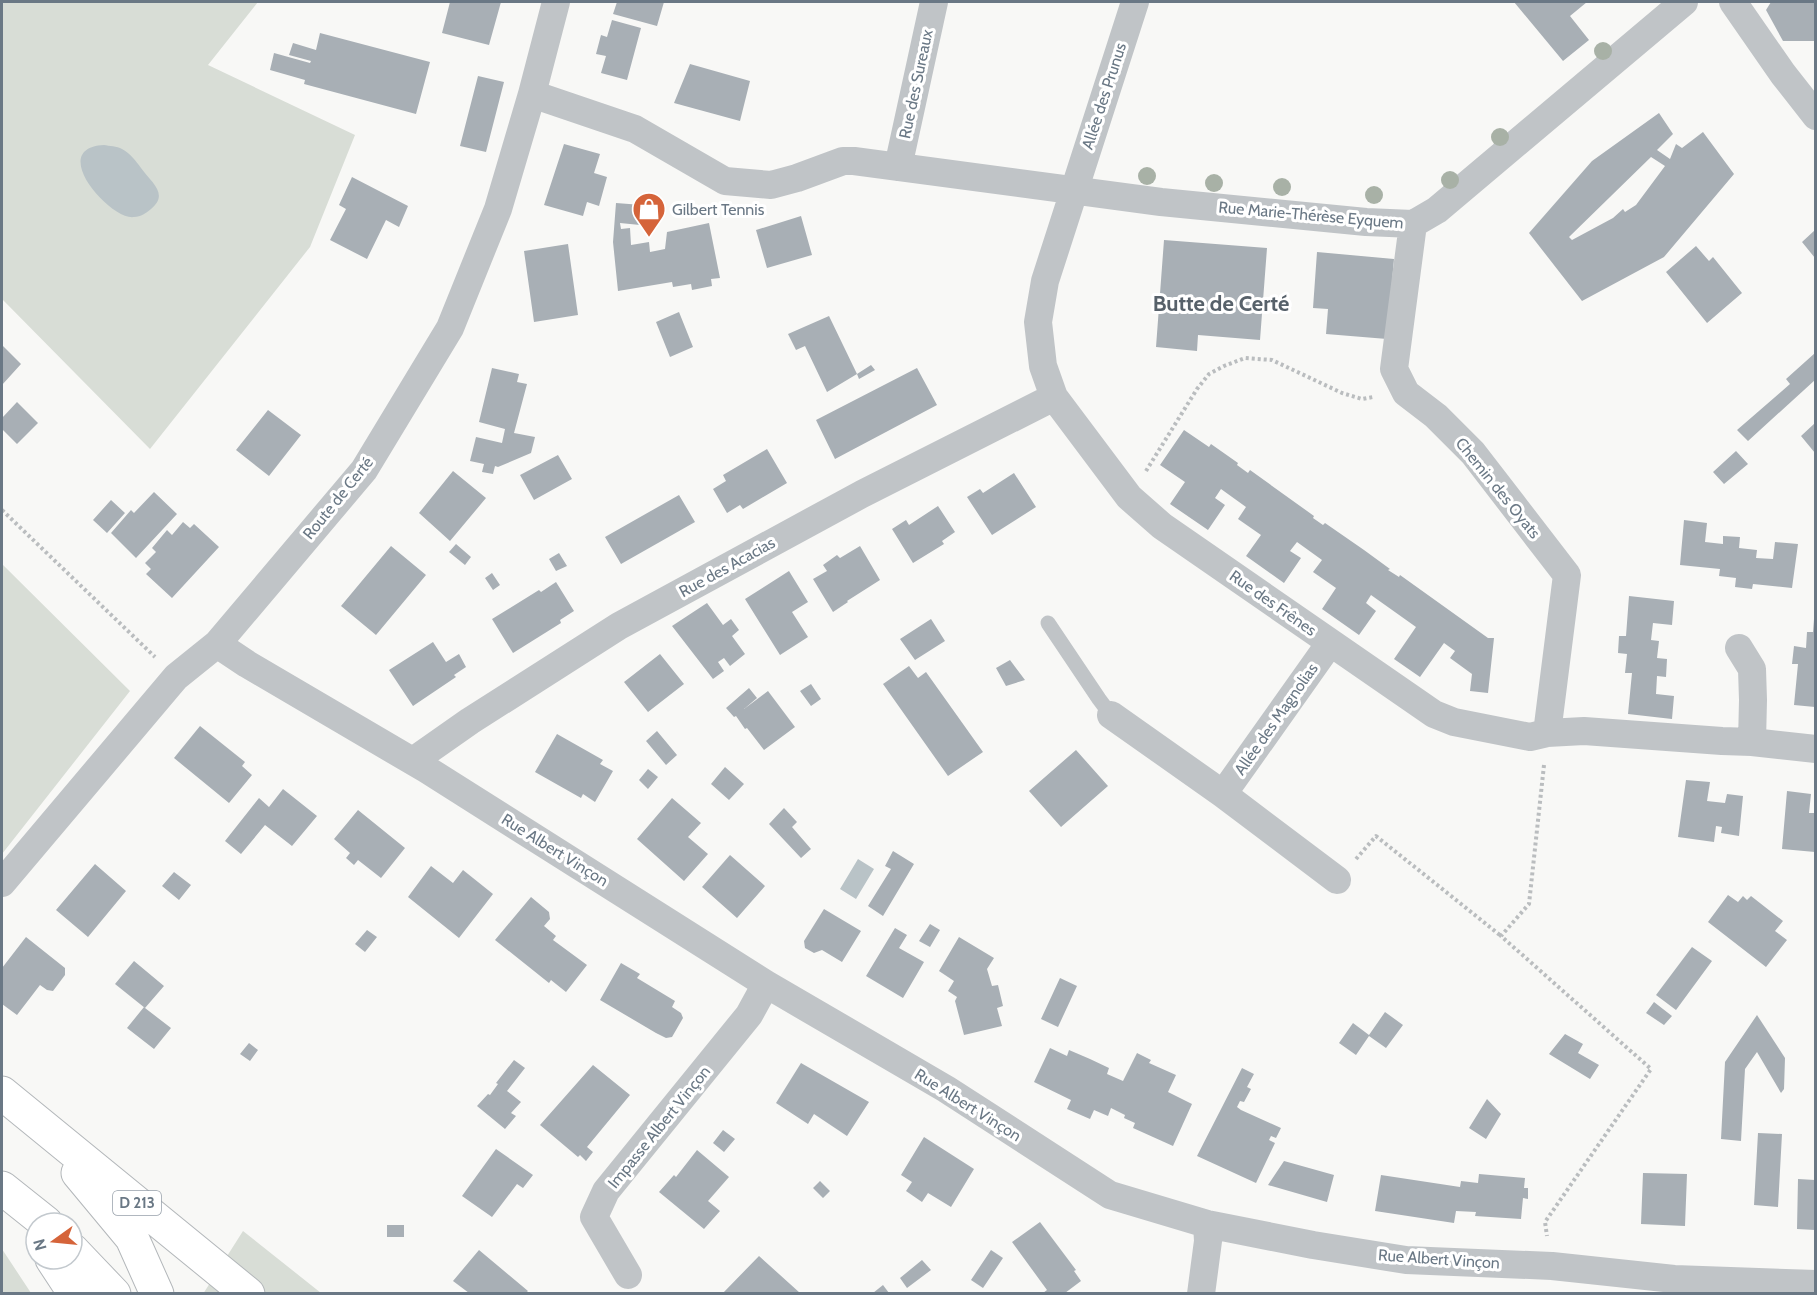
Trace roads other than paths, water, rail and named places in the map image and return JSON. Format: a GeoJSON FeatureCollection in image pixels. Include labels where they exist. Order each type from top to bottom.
{"type":"FeatureCollection","features":[{"type":"Feature","properties":{"kind":"highway"},"geometry":{"type":"LineString","coordinates":[[14,1103],[132,1238],[157,1293]]}},
{"type":"Feature","properties":{"kind":"highway","name":"D 213"},"geometry":{"type":"LineString","coordinates":[[14,1103],[248,1293]]}},
{"type":"Feature","properties":{"kind":"highway"},"geometry":{"type":"LineString","coordinates":[[2,1188],[31,1211]]}},
{"type":"Feature","properties":{"kind":"highway"},"geometry":{"type":"LineString","coordinates":[[84,1262],[114,1293]]}},
{"type":"Feature","properties":{"kind":"highway"},"geometry":{"type":"LineString","coordinates":[[60,1271],[75,1293]]}},
{"type":"Feature","properties":{"kind":"street","name":"Route de Certé"},"geometry":{"type":"LineString","coordinates":[[2,883],[176,677],[216,644],[364,470],[450,328],[498,209],[556,2]]}},
{"type":"Feature","properties":{"kind":"street","name":"Rue des Sureaux"},"geometry":{"type":"LineString","coordinates":[[898,167],[934,2]]}},
{"type":"Feature","properties":{"kind":"street","name":"Allée des Prunus"},"geometry":{"type":"LineString","coordinates":[[1074,191],[1135,2]]}},
{"type":"Feature","properties":{"kind":"street","name":"Rue Marie-Thérèse Eyquem"},"geometry":{"type":"LineString","coordinates":[[1074,191],[1366,222],[1413,224],[1437,210],[1684,2]]}},
{"type":"Feature","properties":{"kind":"street"},"geometry":{"type":"LineString","coordinates":[[1733,2],[1815,116]]}},
{"type":"Feature","properties":{"kind":"street"},"geometry":{"type":"LineString","coordinates":[[532,94],[635,129],[725,181],[771,185],[843,161],[1074,191]]}},
{"type":"Feature","properties":{"kind":"street","name":"Rue des Frênes"},"geometry":{"type":"LineString","coordinates":[[1074,191],[1045,281],[1038,322],[1042,366],[1054,397],[1129,497],[1162,526],[1434,714],[1454,722],[1530,737],[1547,733],[1584,731],[1752,742],[1815,749]]}},
{"type":"Feature","properties":{"kind":"street","name":"Chemin des Oyats"},"geometry":{"type":"LineString","coordinates":[[1413,224],[1394,369],[1406,393],[1436,416],[1473,453],[1567,575],[1547,733]]}},
{"type":"Feature","properties":{"kind":"street","name":"Rue des Acacias"},"geometry":{"type":"LineString","coordinates":[[413,761],[470,721],[619,626],[862,494],[1054,397]]}},
{"type":"Feature","properties":{"kind":"street","name":"Allée des Magnolias"},"geometry":{"type":"LineString","coordinates":[[1223,794],[1330,643]]}},
{"type":"Feature","properties":{"kind":"street","name":"Rue Albert Vinçon"},"geometry":{"type":"LineString","coordinates":[[216,644],[413,761],[766,984],[946,1089],[1110,1195],[1207,1224],[1406,1260],[1552,1266],[1674,1279],[1815,1284]]}},
{"type":"Feature","properties":{"kind":"street"},"geometry":{"type":"LineString","coordinates":[[1739,648],[1752,669],[1752,742]]}},
{"type":"Feature","properties":{"kind":"street"},"geometry":{"type":"LineString","coordinates":[[1111,715],[1223,794],[1337,880]]}},
{"type":"Feature","properties":{"kind":"street","name":"Impasse Albert Vinçon"},"geometry":{"type":"LineString","coordinates":[[628,1275],[594,1217],[606,1191],[750,1016],[766,984]]}},
{"type":"Feature","properties":{"kind":"street"},"geometry":{"type":"LineString","coordinates":[[1201,1293],[1208,1241],[1207,1224]]}},
{"type":"Feature","properties":{"kind":"lane"},"geometry":{"type":"LineString","coordinates":[[1048,622],[1111,715]]}},
{"type":"Feature","properties":{"kind":"place","name":"Gilbert Tennis"},"geometry":{"type":"Point","coordinates":[649,238]}},
{"type":"Feature","properties":{"kind":"district","name":"Butte de Certé"},"geometry":{"type":"Point","coordinates":[1221,303]}}]}
